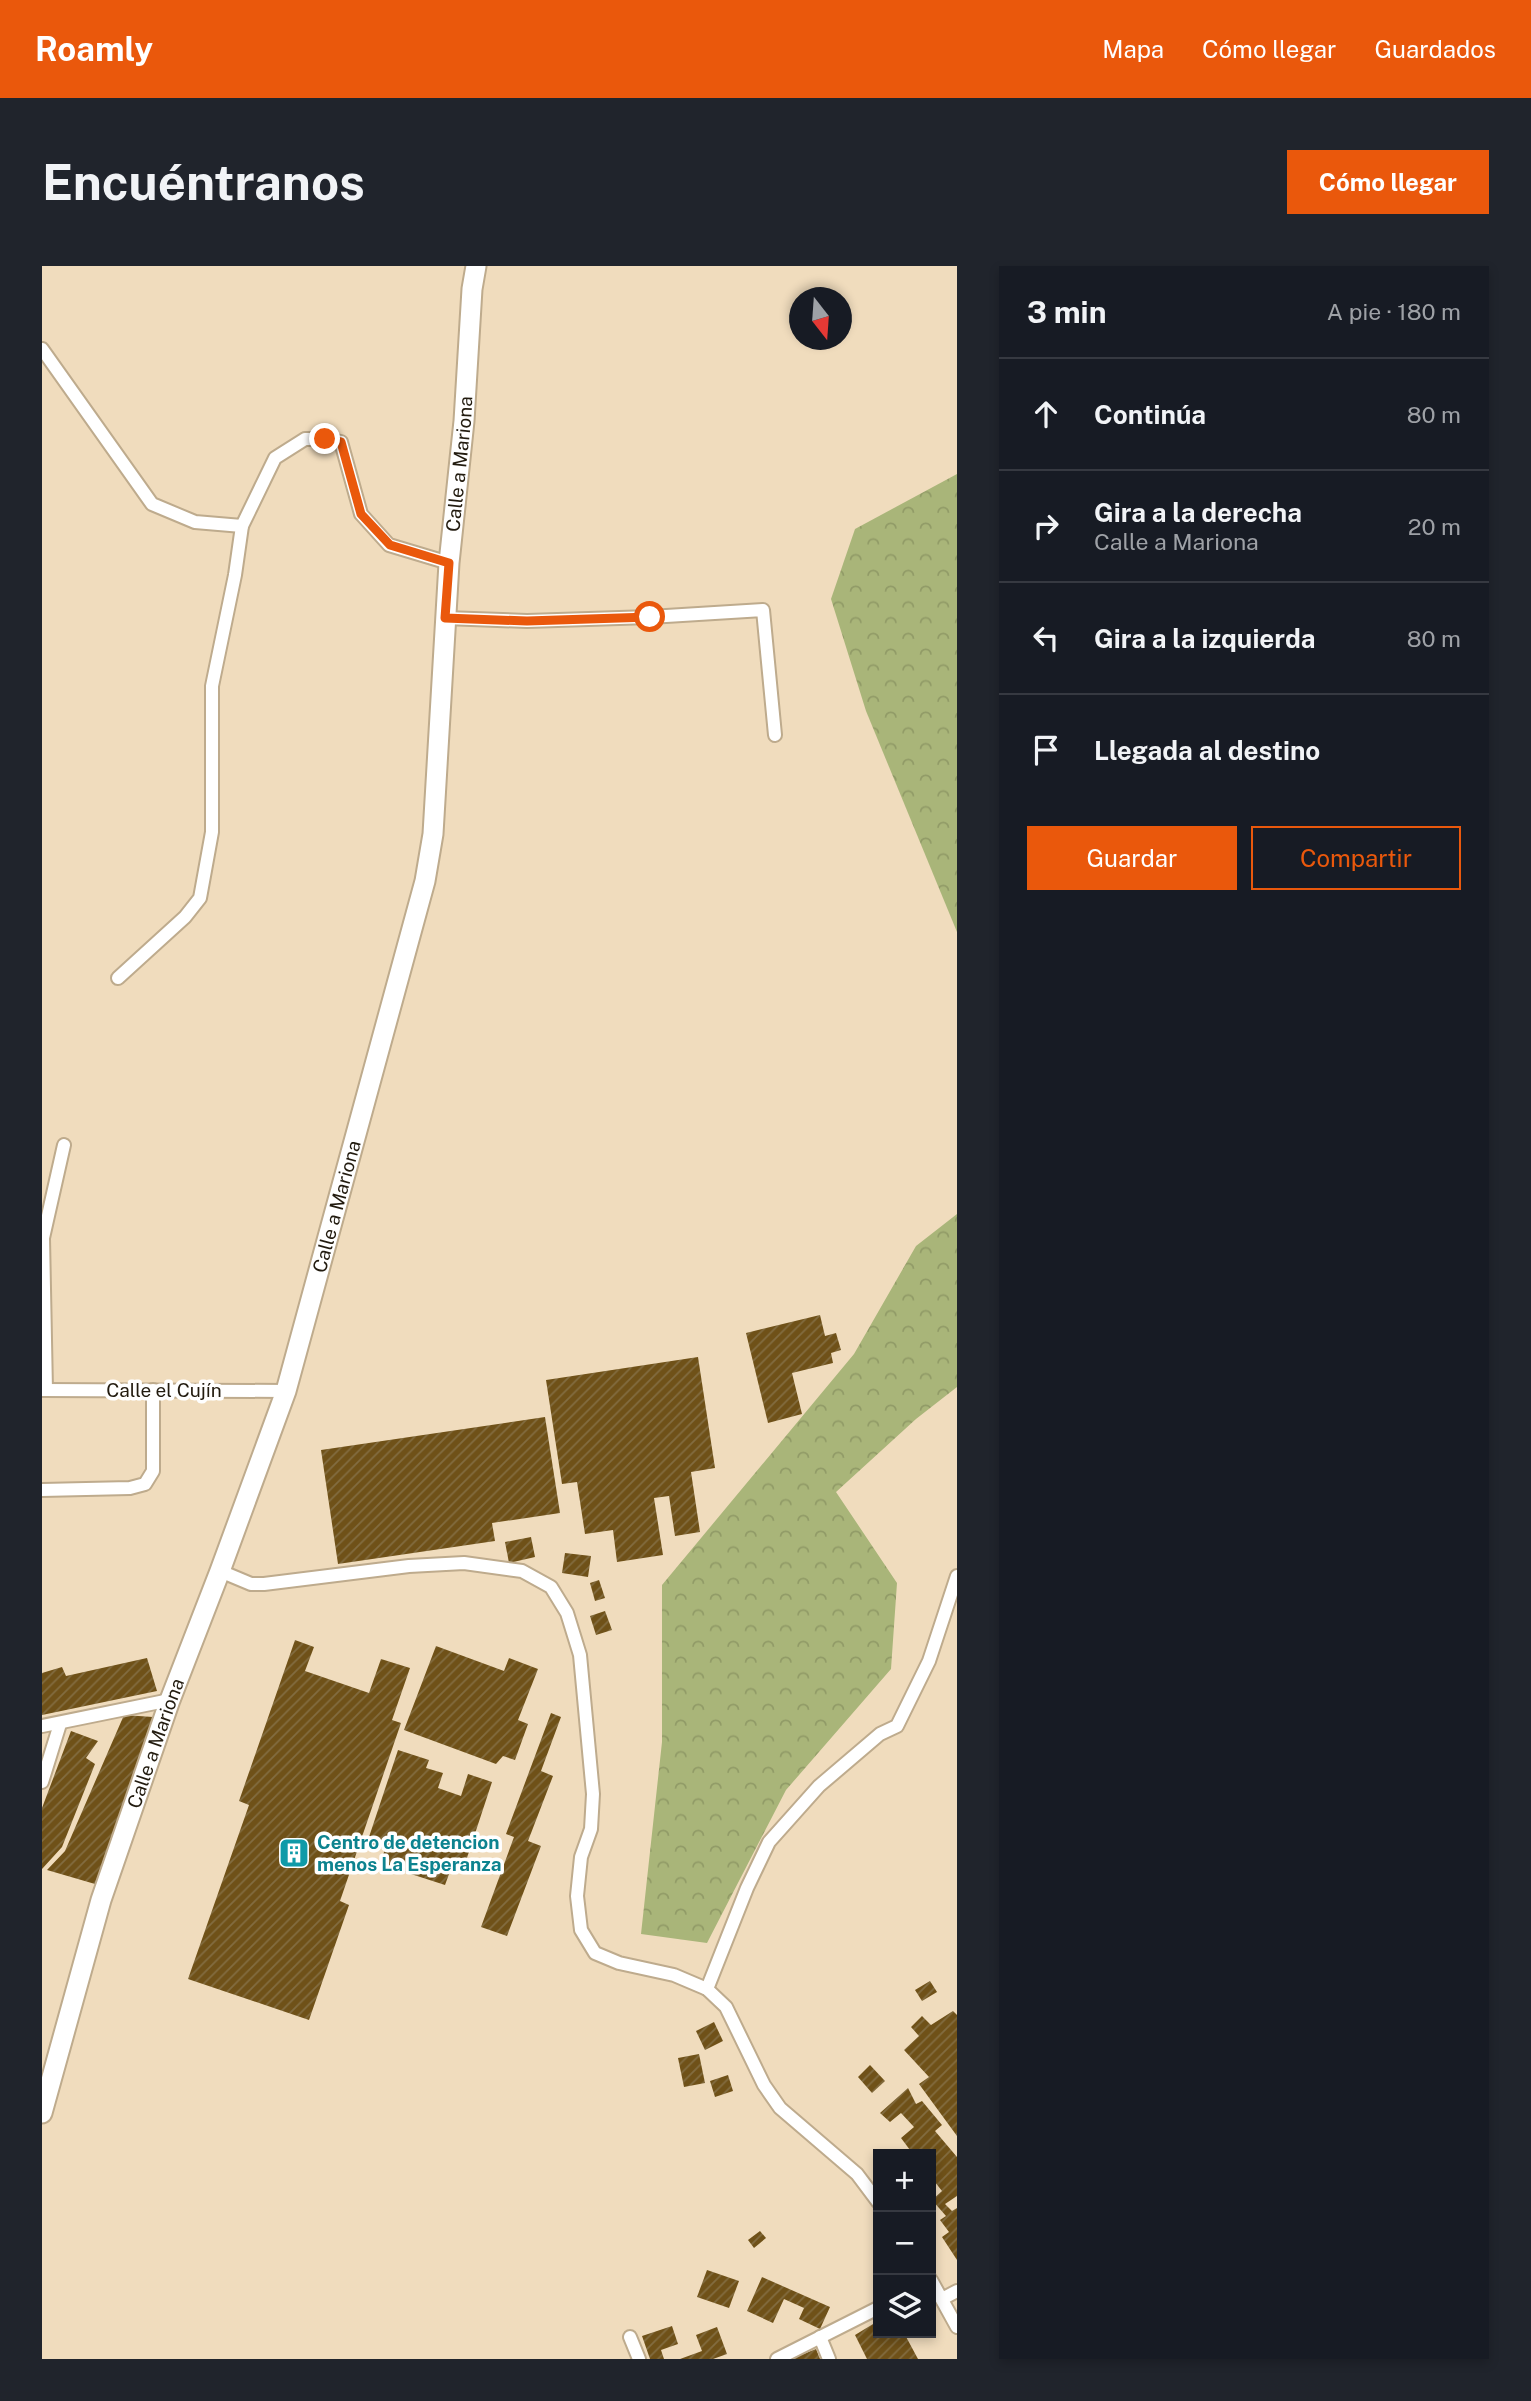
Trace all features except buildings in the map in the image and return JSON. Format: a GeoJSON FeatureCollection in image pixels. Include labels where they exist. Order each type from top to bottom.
{"type":"FeatureCollection","features":[{"type":"Feature","properties":{"kind":"main road","name":"Calle a Mariona"},"geometry":{"type":"LineString","coordinates":[[42,2113],[102,1900],[170,1700],[286,1391],[425,881],[433,834],[449,563],[476,266]]}},
{"type":"Feature","properties":{"kind":"street"},"geometry":{"type":"LineString","coordinates":[[42,349],[152,504],[195,522],[242,526]]}},
{"type":"Feature","properties":{"kind":"street"},"geometry":{"type":"LineString","coordinates":[[118,978],[185,917],[200,898],[212,832],[212,686],[235,575],[242,526],[275,458],[305,439],[341,442],[361,514],[390,545],[449,563]]}},
{"type":"Feature","properties":{"kind":"street"},"geometry":{"type":"LineString","coordinates":[[445,618],[527,621],[763,610],[775,735]]}},
{"type":"Feature","properties":{"kind":"street"},"geometry":{"type":"LineString","coordinates":[[44,1390],[43,1238],[64,1145]]}},
{"type":"Feature","properties":{"kind":"street","name":"Calle el Cujín"},"geometry":{"type":"LineString","coordinates":[[44,1390],[286,1391]]}},
{"type":"Feature","properties":{"kind":"street"},"geometry":{"type":"LineString","coordinates":[[42,1490],[130,1488],[145,1484],[153,1471],[153,1391]]}},
{"type":"Feature","properties":{"kind":"street"},"geometry":{"type":"LineString","coordinates":[[220,1572],[251,1584],[264,1584],[409,1566],[464,1563],[522,1571],[551,1587],[567,1613],[580,1655],[593,1794],[591,1829],[582,1857],[577,1896],[581,1930],[595,1954],[619,1963],[674,1975],[707,1989],[726,2007],[764,2085],[780,2108],[857,2174],[873,2195]]}},
{"type":"Feature","properties":{"kind":"street"},"geometry":{"type":"LineString","coordinates":[[707,1989],[769,1842],[819,1786],[880,1734],[897,1726],[929,1661],[957,1576]]}},
{"type":"Feature","properties":{"kind":"street"},"geometry":{"type":"LineString","coordinates":[[42,1726],[170,1700]]}},
{"type":"Feature","properties":{"kind":"street"},"geometry":{"type":"LineString","coordinates":[[42,1782],[60,1724]]}},
{"type":"Feature","properties":{"kind":"street"},"geometry":{"type":"LineString","coordinates":[[936,2289],[957,2327]]}},
{"type":"Feature","properties":{"kind":"street"},"geometry":{"type":"LineString","coordinates":[[942,2299],[957,2291]]}},
{"type":"Feature","properties":{"kind":"street"},"geometry":{"type":"LineString","coordinates":[[777,2359],[873,2310]]}},
{"type":"Feature","properties":{"kind":"street"},"geometry":{"type":"LineString","coordinates":[[630,2337],[639,2359]]}},
{"type":"Feature","properties":{"kind":"street"},"geometry":{"type":"LineString","coordinates":[[820,2337],[829,2359]]}},
{"type":"Feature","properties":{"kind":"green space"},"geometry":{"type":"Polygon","coordinates":[[[957,474],[957,932],[866,711],[831,599],[855,529],[957,474]]]}},
{"type":"Feature","properties":{"kind":"green space"},"geometry":{"type":"Polygon","coordinates":[[[957,1214],[957,1387],[916,1419],[836,1492],[897,1583],[891,1669],[786,1790],[707,1943],[641,1934],[662,1742],[662,1585],[854,1354],[916,1246],[957,1214]]]}},
{"type":"Feature","properties":{"kind":"place","name":"Centro de detencion menos La Esperanza"},"geometry":{"type":"Point","coordinates":[294,1853]}},
{"type":"Feature","properties":{"kind":"route"},"geometry":{"type":"LineString","coordinates":[[325,439],[341,442],[361,514],[390,545],[449,563],[445,618],[527,621],[650,617]]}}]}
